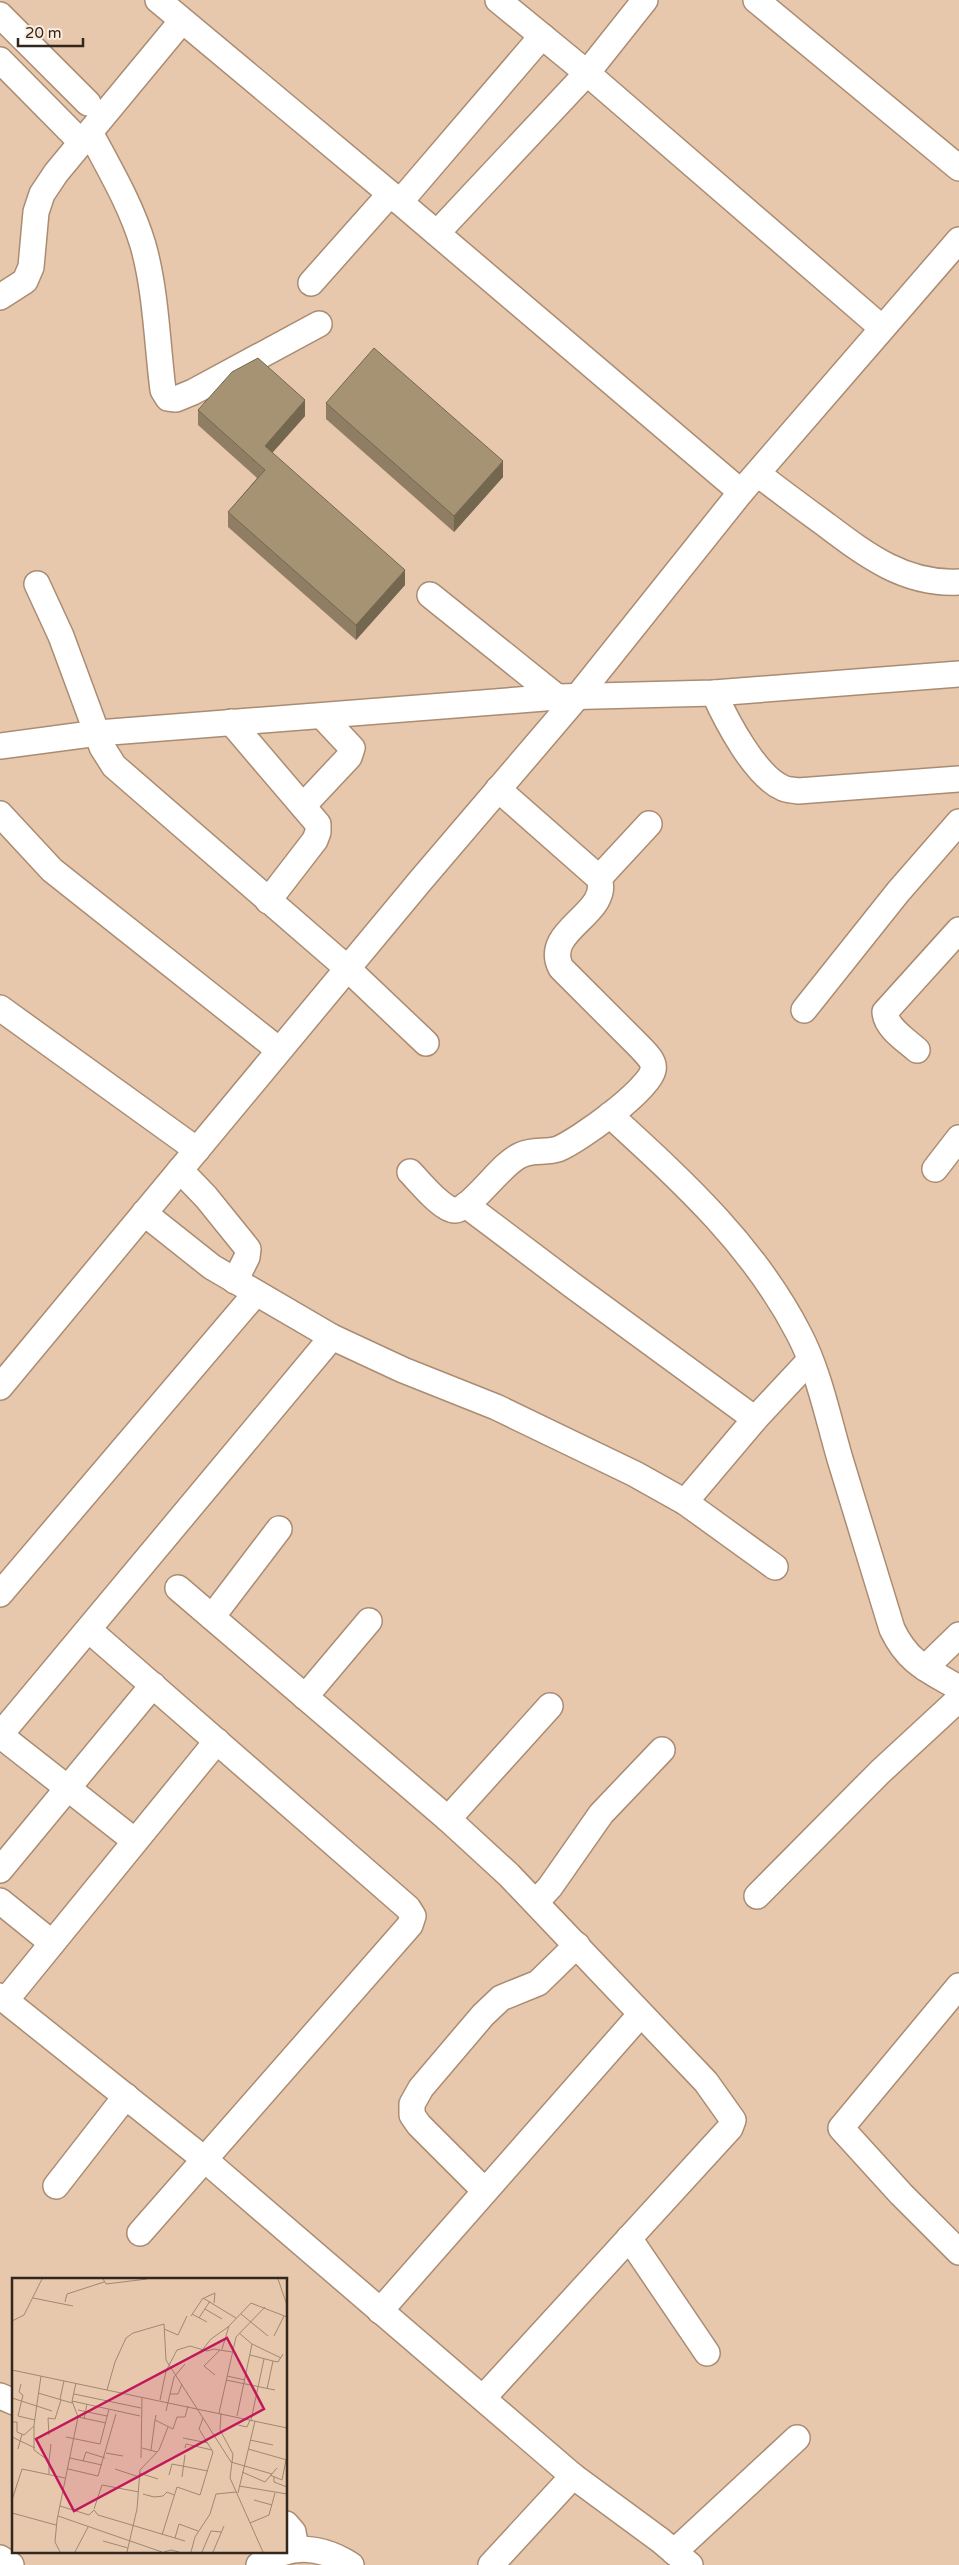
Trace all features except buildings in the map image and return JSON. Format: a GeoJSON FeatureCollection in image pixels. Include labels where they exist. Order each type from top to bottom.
{"type":"FeatureCollection","features":[{"type":"Feature","properties":{"kind":"street"},"geometry":{"type":"LineString","coordinates":[[158,0],[181,22],[395,198],[741,492]]}},
{"type":"Feature","properties":{"kind":"street"},"geometry":{"type":"LineString","coordinates":[[498,0],[587,73],[882,328]]}},
{"type":"Feature","properties":{"kind":"street"},"geometry":{"type":"LineString","coordinates":[[437,234],[587,73],[645,0]]}},
{"type":"Feature","properties":{"kind":"street"},"geometry":{"type":"LineString","coordinates":[[756,0],[959,168]]}},
{"type":"Feature","properties":{"kind":"street"},"geometry":{"type":"LineString","coordinates":[[0,15],[88,103]]}},
{"type":"Feature","properties":{"kind":"street"},"geometry":{"type":"LineString","coordinates":[[0,297],[25,281],[31,267],[36,212],[42,194],[181,22]]}},
{"type":"Feature","properties":{"kind":"street"},"geometry":{"type":"LineString","coordinates":[[311,283],[395,198],[542,36]]}},
{"type":"Feature","properties":{"kind":"street"},"geometry":{"type":"LineString","coordinates":[[0,60],[86,138],[120,186],[143,245],[152,293],[163,390],[168,398],[176,399],[193,392],[319,324]]}},
{"type":"Feature","properties":{"kind":"street"},"geometry":{"type":"LineString","coordinates":[[0,1387],[498,789],[567,696],[959,240]]}},
{"type":"Feature","properties":{"kind":"street"},"geometry":{"type":"LineString","coordinates":[[758,474],[872,559],[897,572],[930,581],[959,582]]}},
{"type":"Feature","properties":{"kind":"street"},"geometry":{"type":"LineString","coordinates":[[37,584],[61,636],[102,748],[114,766],[127,780],[347,968],[426,1043]]}},
{"type":"Feature","properties":{"kind":"street"},"geometry":{"type":"LineString","coordinates":[[430,595],[567,696]]}},
{"type":"Feature","properties":{"kind":"street"},"geometry":{"type":"LineString","coordinates":[[0,746],[98,733],[567,696],[714,693],[959,674]]}},
{"type":"Feature","properties":{"kind":"street"},"geometry":{"type":"LineString","coordinates":[[714,693],[726,720],[744,748],[758,767],[782,788],[798,791],[959,779]]}},
{"type":"Feature","properties":{"kind":"street"},"geometry":{"type":"LineString","coordinates":[[303,806],[349,757],[352,748],[322,716]]}},
{"type":"Feature","properties":{"kind":"street"},"geometry":{"type":"LineString","coordinates":[[231,722],[318,824],[315,840],[268,901]]}},
{"type":"Feature","properties":{"kind":"street"},"geometry":{"type":"LineString","coordinates":[[410,1172],[449,1210],[457,1210],[466,1205],[516,1157],[532,1152],[559,1148],[610,1115],[650,1078],[654,1068],[652,1061],[561,968],[556,959],[557,948],[565,936],[600,897],[603,888],[599,878],[498,789]]}},
{"type":"Feature","properties":{"kind":"street"},"geometry":{"type":"LineString","coordinates":[[0,814],[52,870],[279,1050]]}},
{"type":"Feature","properties":{"kind":"street"},"geometry":{"type":"LineString","coordinates":[[804,1010],[898,892],[959,822]]}},
{"type":"Feature","properties":{"kind":"street"},"geometry":{"type":"LineString","coordinates":[[599,878],[648,824]]}},
{"type":"Feature","properties":{"kind":"street"},"geometry":{"type":"LineString","coordinates":[[918,1050],[889,1024],[885,1019],[884,1012],[959,930]]}},
{"type":"Feature","properties":{"kind":"street"},"geometry":{"type":"LineString","coordinates":[[0,1008],[197,1150]]}},
{"type":"Feature","properties":{"kind":"street"},"geometry":{"type":"LineString","coordinates":[[610,1115],[698,1196],[738,1241],[777,1294],[800,1335],[810,1360],[892,1629],[900,1647],[925,1668],[959,1688]]}},
{"type":"Feature","properties":{"kind":"street"},"geometry":{"type":"LineString","coordinates":[[935,1169],[959,1138]]}},
{"type":"Feature","properties":{"kind":"street"},"geometry":{"type":"LineString","coordinates":[[180,1170],[206,1196],[248,1249],[247,1258],[235,1281]]}},
{"type":"Feature","properties":{"kind":"street"},"geometry":{"type":"LineString","coordinates":[[466,1205],[755,1419]]}},
{"type":"Feature","properties":{"kind":"street"},"geometry":{"type":"LineString","coordinates":[[144,1213],[212,1268],[332,1337],[403,1370],[522,1419],[635,1474],[685,1502],[775,1567]]}},
{"type":"Feature","properties":{"kind":"street"},"geometry":{"type":"LineString","coordinates":[[0,1594],[256,1293]]}},
{"type":"Feature","properties":{"kind":"street"},"geometry":{"type":"LineString","coordinates":[[135,1841],[0,1735],[332,1337]]}},
{"type":"Feature","properties":{"kind":"street"},"geometry":{"type":"LineString","coordinates":[[685,1502],[755,1419],[810,1360]]}},
{"type":"Feature","properties":{"kind":"street"},"geometry":{"type":"LineString","coordinates":[[212,1617],[279,1529]]}},
{"type":"Feature","properties":{"kind":"street"},"geometry":{"type":"LineString","coordinates":[[178,1588],[448,1819],[536,1902],[640,2015],[706,2082],[733,2120],[730,2128],[484,2397]]}},
{"type":"Feature","properties":{"kind":"street"},"geometry":{"type":"LineString","coordinates":[[305,1697],[370,1621]]}},
{"type":"Feature","properties":{"kind":"street"},"geometry":{"type":"LineString","coordinates":[[89,1630],[408,1908],[413,1916],[410,1925],[140,2233]]}},
{"type":"Feature","properties":{"kind":"street"},"geometry":{"type":"LineString","coordinates":[[925,1668],[959,1635]]}},
{"type":"Feature","properties":{"kind":"street"},"geometry":{"type":"LineString","coordinates":[[0,1870],[66,1787],[153,1685]]}},
{"type":"Feature","properties":{"kind":"street"},"geometry":{"type":"LineString","coordinates":[[757,1896],[880,1772],[959,1699]]}},
{"type":"Feature","properties":{"kind":"street"},"geometry":{"type":"LineString","coordinates":[[448,1819],[550,1706]]}},
{"type":"Feature","properties":{"kind":"street"},"geometry":{"type":"LineString","coordinates":[[218,1741],[52,1943],[3,1998],[204,2159],[484,2397],[511,2424],[573,2476],[682,2558],[797,2438]]}},
{"type":"Feature","properties":{"kind":"street"},"geometry":{"type":"LineString","coordinates":[[536,1902],[550,1887],[601,1814],[662,1750]]}},
{"type":"Feature","properties":{"kind":"street"},"geometry":{"type":"LineString","coordinates":[[0,1902],[52,1943]]}},
{"type":"Feature","properties":{"kind":"street"},"geometry":{"type":"LineString","coordinates":[[485,2191],[419,2125],[412,2115],[412,2104],[421,2088],[483,2015],[501,1998],[538,1983],[577,1945]]}},
{"type":"Feature","properties":{"kind":"street"},"geometry":{"type":"LineString","coordinates":[[959,1986],[841,2128],[901,2194],[959,2252]]}},
{"type":"Feature","properties":{"kind":"street"},"geometry":{"type":"LineString","coordinates":[[380,2310],[640,2015]]}},
{"type":"Feature","properties":{"kind":"street"},"geometry":{"type":"LineString","coordinates":[[56,2186],[126,2096]]}},
{"type":"Feature","properties":{"kind":"street"},"geometry":{"type":"LineString","coordinates":[[629,2238],[708,2353]]}},
{"type":"Feature","properties":{"kind":"street"},"geometry":{"type":"LineString","coordinates":[[0,2396],[12,2401]]}},
{"type":"Feature","properties":{"kind":"street"},"geometry":{"type":"LineString","coordinates":[[491,2565],[573,2476]]}},
{"type":"Feature","properties":{"kind":"street"},"geometry":{"type":"LineString","coordinates":[[288,2526],[293,2532],[296,2548]]}},
{"type":"Feature","properties":{"kind":"street"},"geometry":{"type":"LineString","coordinates":[[288,2551],[296,2548],[320,2551],[351,2565]]}},
{"type":"Feature","properties":{"kind":"street"},"geometry":{"type":"LineString","coordinates":[[259,2565],[269,2558],[285,2552]]}},
{"type":"Feature","properties":{"kind":"street"},"geometry":{"type":"LineString","coordinates":[[0,2558],[11,2565]]}}]}
